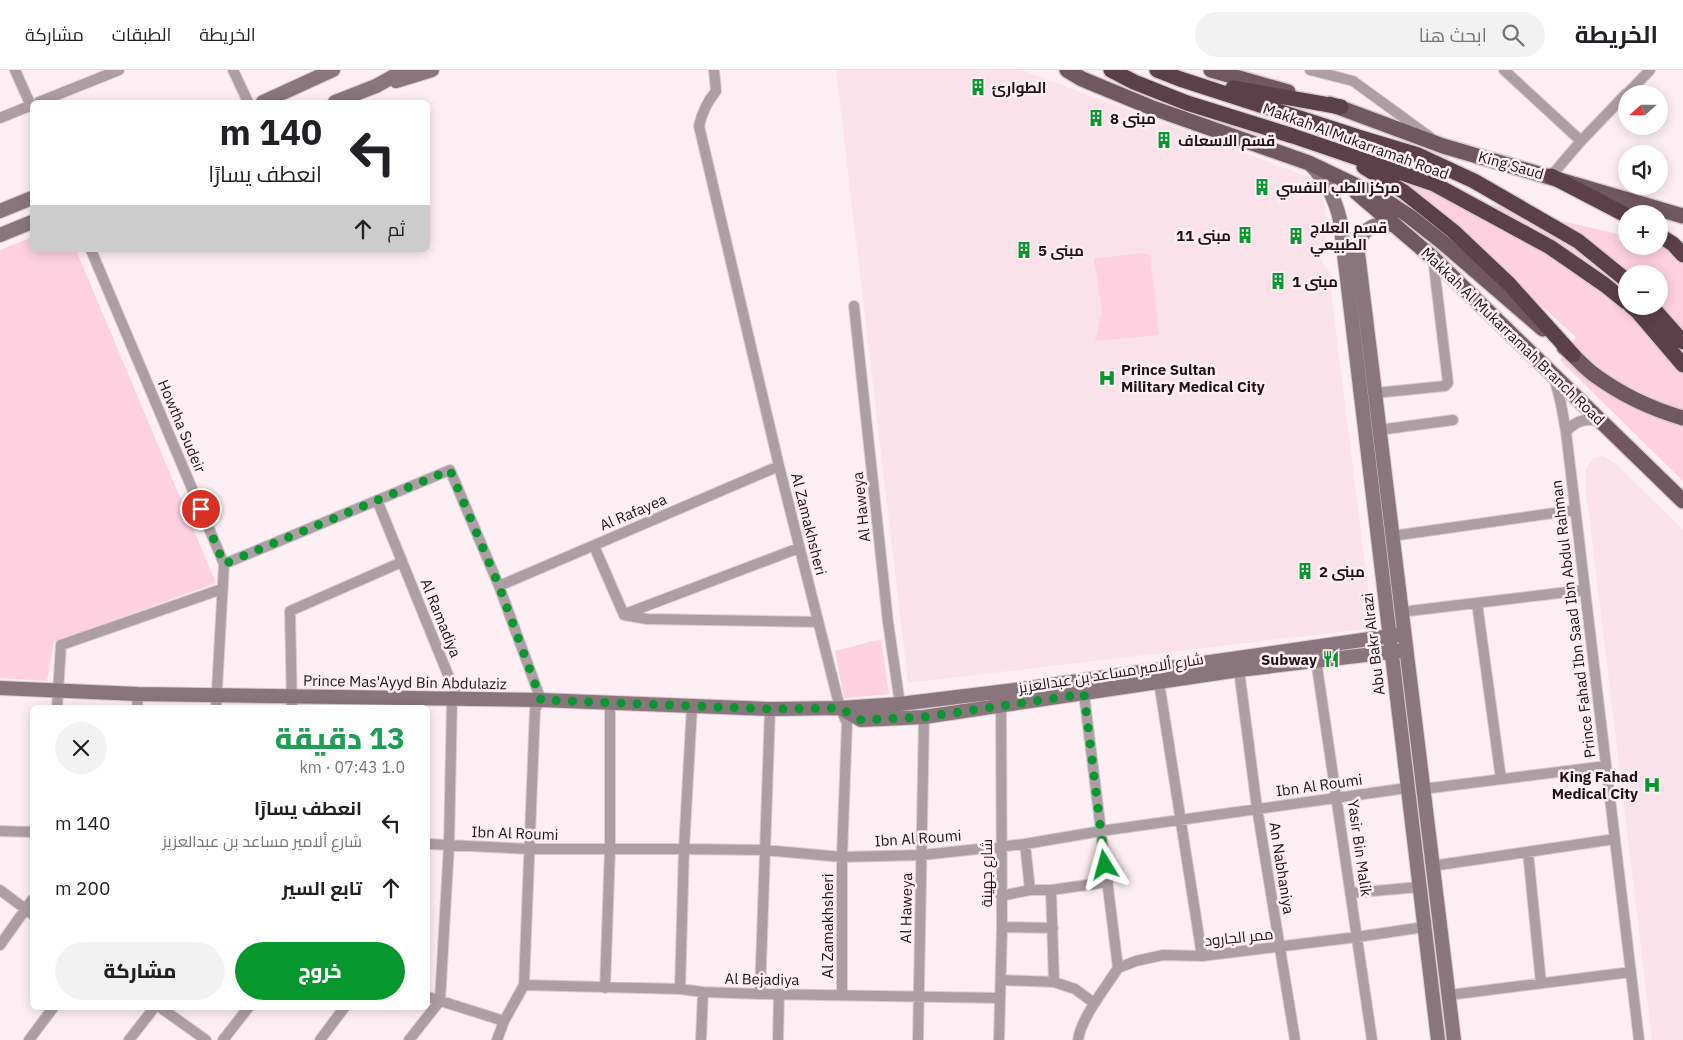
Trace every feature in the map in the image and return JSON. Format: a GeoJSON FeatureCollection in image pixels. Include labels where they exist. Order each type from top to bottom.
{"type":"FeatureCollection","features":[{"type":"Feature","properties":{"kind":"highway","name":"Makkah Al Mukarramah Road"},"geometry":{"type":"LineString","coordinates":[[1111,70],[1134,82],[1187,103],[1434,184],[1550,247],[1618,296]]}},
{"type":"Feature","properties":{"kind":"highway","name":"Makkah Al Mukarramah Road"},"geometry":{"type":"LineString","coordinates":[[1157,70],[1418,155],[1474,181],[1578,241],[1618,274]]}},
{"type":"Feature","properties":{"kind":"highway"},"geometry":{"type":"LineString","coordinates":[[1180,79],[1341,107]]}},
{"type":"Feature","properties":{"kind":"highway"},"geometry":{"type":"LineString","coordinates":[[1340,152],[1404,192],[1453,231],[1509,284],[1573,355]]}},
{"type":"Feature","properties":{"kind":"highway"},"geometry":{"type":"LineString","coordinates":[[1550,176],[1618,210]]}},
{"type":"Feature","properties":{"kind":"highway"},"geometry":{"type":"LineString","coordinates":[[1668,241],[1683,255]]}},
{"type":"Feature","properties":{"kind":"highway"},"geometry":{"type":"LineString","coordinates":[[1641,315],[1683,365]]}},
{"type":"Feature","properties":{"kind":"highway"},"geometry":{"type":"LineString","coordinates":[[1659,315],[1683,342]]}},
{"type":"Feature","properties":{"kind":"main road"},"geometry":{"type":"LineString","coordinates":[[1067,70],[1082,79],[1150,107],[1308,163],[1380,197],[1409,216],[1441,241],[1594,375],[1623,394],[1683,418]]}},
{"type":"Feature","properties":{"kind":"main road"},"geometry":{"type":"LineString","coordinates":[[1211,70],[1341,107]]}},
{"type":"Feature","properties":{"kind":"main road","name":"King Saud"},"geometry":{"type":"LineString","coordinates":[[1341,107],[1443,146],[1683,216]]}},
{"type":"Feature","properties":{"kind":"main road","name":"Makkah Al Mukarramah Branch Road"},"geometry":{"type":"LineString","coordinates":[[1338,176],[1433,258],[1683,501]]}},
{"type":"Feature","properties":{"kind":"street"},"geometry":{"type":"LineString","coordinates":[[15,70],[31,100]]}},
{"type":"Feature","properties":{"kind":"street"},"geometry":{"type":"LineString","coordinates":[[46,100],[120,70]]}},
{"type":"Feature","properties":{"kind":"street"},"geometry":{"type":"LineString","coordinates":[[233,70],[247,100]]}},
{"type":"Feature","properties":{"kind":"street"},"geometry":{"type":"LineString","coordinates":[[266,100],[333,70]]}},
{"type":"Feature","properties":{"kind":"street"},"geometry":{"type":"LineString","coordinates":[[376,86],[406,70]]}},
{"type":"Feature","properties":{"kind":"street"},"geometry":{"type":"LineString","coordinates":[[340,100],[376,86],[432,70]]}},
{"type":"Feature","properties":{"kind":"street","name":"Al Zamakhsheri"},"geometry":{"type":"LineString","coordinates":[[714,70],[716,90],[702,113],[699,126],[799,548],[840,708],[847,723],[842,857],[842,995]]}},
{"type":"Feature","properties":{"kind":"street"},"geometry":{"type":"LineString","coordinates":[[1310,70],[1354,81],[1443,146]]}},
{"type":"Feature","properties":{"kind":"street"},"geometry":{"type":"LineString","coordinates":[[1504,70],[1581,141]]}},
{"type":"Feature","properties":{"kind":"street"},"geometry":{"type":"LineString","coordinates":[[1634,85],[1646,71]]}},
{"type":"Feature","properties":{"kind":"street"},"geometry":{"type":"LineString","coordinates":[[1550,176],[1618,102]]}},
{"type":"Feature","properties":{"kind":"street"},"geometry":{"type":"LineString","coordinates":[[0,118],[30,107]]}},
{"type":"Feature","properties":{"kind":"street","name":"Abu Bakr Alrazi"},"geometry":{"type":"LineString","coordinates":[[1308,163],[1321,177],[1331,193],[1340,220],[1438,1040]]}},
{"type":"Feature","properties":{"kind":"street"},"geometry":{"type":"LineString","coordinates":[[0,211],[30,199]]}},
{"type":"Feature","properties":{"kind":"street"},"geometry":{"type":"LineString","coordinates":[[0,236],[30,223]]}},
{"type":"Feature","properties":{"kind":"street"},"geometry":{"type":"LineString","coordinates":[[1396,226],[1385,223],[1374,225],[1365,231],[1357,245],[1454,1040]]}},
{"type":"Feature","properties":{"kind":"street","name":"Howtha Sudeir"},"geometry":{"type":"LineString","coordinates":[[92,252],[224,564],[216,702]]}},
{"type":"Feature","properties":{"kind":"street"},"geometry":{"type":"LineString","coordinates":[[1375,393],[1445,386],[1447,384],[1433,258]]}},
{"type":"Feature","properties":{"kind":"street","name":"Al Haweya"},"geometry":{"type":"LineString","coordinates":[[854,306],[888,622],[900,704]]}},
{"type":"Feature","properties":{"kind":"street","name":"Prince Fahad Ibn Saad Ibn Abdul Rahman"},"geometry":{"type":"LineString","coordinates":[[1553,376],[1566,432],[1639,1040]]}},
{"type":"Feature","properties":{"kind":"street"},"geometry":{"type":"LineString","coordinates":[[1379,430],[1453,420]]}},
{"type":"Feature","properties":{"kind":"street"},"geometry":{"type":"LineString","coordinates":[[1566,432],[1573,424],[1584,420],[1595,420],[1605,425]]}},
{"type":"Feature","properties":{"kind":"street","name":"Al Rafayea"},"geometry":{"type":"LineString","coordinates":[[499,586],[779,466]]}},
{"type":"Feature","properties":{"kind":"street"},"geometry":{"type":"LineString","coordinates":[[224,564],[450,470],[499,586],[541,700],[535,709],[524,985],[504,1020],[497,1040]]}},
{"type":"Feature","properties":{"kind":"street","name":"Al Ramadiya"},"geometry":{"type":"LineString","coordinates":[[377,500],[455,692],[452,699],[448,845],[440,1001]]}},
{"type":"Feature","properties":{"kind":"street"},"geometry":{"type":"LineString","coordinates":[[1392,536],[1575,510]]}},
{"type":"Feature","properties":{"kind":"street"},"geometry":{"type":"LineString","coordinates":[[594,546],[624,615]]}},
{"type":"Feature","properties":{"kind":"street"},"geometry":{"type":"LineString","coordinates":[[624,615],[799,548]]}},
{"type":"Feature","properties":{"kind":"street"},"geometry":{"type":"LineString","coordinates":[[292,702],[290,611],[402,562]]}},
{"type":"Feature","properties":{"kind":"street"},"geometry":{"type":"LineString","coordinates":[[56,705],[61,645],[222,589]]}},
{"type":"Feature","properties":{"kind":"street"},"geometry":{"type":"LineString","coordinates":[[1402,612],[1584,590]]}},
{"type":"Feature","properties":{"kind":"street"},"geometry":{"type":"LineString","coordinates":[[1477,603],[1501,779]]}},
{"type":"Feature","properties":{"kind":"street"},"geometry":{"type":"LineString","coordinates":[[624,615],[647,619],[818,622]]}},
{"type":"Feature","properties":{"kind":"street"},"geometry":{"type":"LineString","coordinates":[[1055,691],[1289,650],[1404,634]]}},
{"type":"Feature","properties":{"kind":"street","name":"شارع ألامير مساعد بن عبدالعزيز"},"geometry":{"type":"LineString","coordinates":[[840,708],[861,720],[924,717],[1001,706],[1055,691],[1084,694],[1239,670],[1406,650]]}},
{"type":"Feature","properties":{"kind":"street","name":"Yasir Bin Malik"},"geometry":{"type":"LineString","coordinates":[[1316,660],[1372,1040]]}},
{"type":"Feature","properties":{"kind":"street","name":"An Nabhaniya"},"geometry":{"type":"LineString","coordinates":[[1239,670],[1257,808],[1295,1040]]}},
{"type":"Feature","properties":{"kind":"street"},"geometry":{"type":"LineString","coordinates":[[1159,682],[1202,956]]}},
{"type":"Feature","properties":{"kind":"street","name":"Prince Mas'Ayyd Bin Abdulaziz"},"geometry":{"type":"LineString","coordinates":[[0,688],[57,689],[138,701],[377,703],[452,699],[541,700],[770,709],[840,708],[1055,691]]}},
{"type":"Feature","properties":{"kind":"street"},"geometry":{"type":"LineString","coordinates":[[1078,1040],[1079,1031],[1094,1003],[1118,968],[1084,694]]}},
{"type":"Feature","properties":{"kind":"street"},"geometry":{"type":"LineString","coordinates":[[605,988],[610,849],[610,703]]}},
{"type":"Feature","properties":{"kind":"street"},"geometry":{"type":"LineString","coordinates":[[680,989],[684,849],[692,706]]}},
{"type":"Feature","properties":{"kind":"street","name":"شارع جهينة"},"geometry":{"type":"LineString","coordinates":[[999,1040],[1002,927],[1001,706]]}},
{"type":"Feature","properties":{"kind":"street"},"geometry":{"type":"LineString","coordinates":[[760,994],[770,709]]}},
{"type":"Feature","properties":{"kind":"street","name":"Al Haweya"},"geometry":{"type":"LineString","coordinates":[[918,1040],[924,717]]}},
{"type":"Feature","properties":{"kind":"street"},"geometry":{"type":"LineString","coordinates":[[1423,789],[1606,766]]}},
{"type":"Feature","properties":{"kind":"street","name":"Ibn Al Roumi"},"geometry":{"type":"LineString","coordinates":[[430,844],[530,849],[764,850],[842,857],[922,856],[1025,844],[1257,808],[1407,788]]}},
{"type":"Feature","properties":{"kind":"street"},"geometry":{"type":"LineString","coordinates":[[0,830],[30,832]]}},
{"type":"Feature","properties":{"kind":"street"},"geometry":{"type":"LineString","coordinates":[[1432,866],[1615,839]]}},
{"type":"Feature","properties":{"kind":"street"},"geometry":{"type":"LineString","coordinates":[[1025,844],[1030,890]]}},
{"type":"Feature","properties":{"kind":"street"},"geometry":{"type":"LineString","coordinates":[[1528,852],[1541,983]]}},
{"type":"Feature","properties":{"kind":"street"},"geometry":{"type":"LineString","coordinates":[[1001,896],[1030,890],[1051,890],[1108,882]]}},
{"type":"Feature","properties":{"kind":"street"},"geometry":{"type":"LineString","coordinates":[[1351,894],[1419,886]]}},
{"type":"Feature","properties":{"kind":"street"},"geometry":{"type":"LineString","coordinates":[[0,890],[29,912],[0,945]]}},
{"type":"Feature","properties":{"kind":"street"},"geometry":{"type":"LineString","coordinates":[[1051,890],[1054,982]]}},
{"type":"Feature","properties":{"kind":"street"},"geometry":{"type":"LineString","coordinates":[[1002,927],[1053,928]]}},
{"type":"Feature","properties":{"kind":"street","name":"ممر الجارود"},"geometry":{"type":"LineString","coordinates":[[1118,968],[1153,956],[1202,956],[1424,927]]}},
{"type":"Feature","properties":{"kind":"street"},"geometry":{"type":"LineString","coordinates":[[1449,995],[1631,972]]}},
{"type":"Feature","properties":{"kind":"street"},"geometry":{"type":"LineString","coordinates":[[1001,980],[1054,982],[1075,989],[1094,1003]]}},
{"type":"Feature","properties":{"kind":"street","name":"Al Bejadiya"},"geometry":{"type":"LineString","coordinates":[[524,985],[680,989],[703,992],[760,994],[1000,998]]}},
{"type":"Feature","properties":{"kind":"street"},"geometry":{"type":"LineString","coordinates":[[701,1040],[703,992]]}},
{"type":"Feature","properties":{"kind":"street"},"geometry":{"type":"LineString","coordinates":[[778,1040],[779,994]]}},
{"type":"Feature","properties":{"kind":"street"},"geometry":{"type":"LineString","coordinates":[[430,997],[504,1020]]}},
{"type":"Feature","properties":{"kind":"street"},"geometry":{"type":"LineString","coordinates":[[409,1040],[440,1001]]}},
{"type":"Feature","properties":{"kind":"street"},"geometry":{"type":"LineString","coordinates":[[29,1040],[52,1010]]}},
{"type":"Feature","properties":{"kind":"street"},"geometry":{"type":"LineString","coordinates":[[129,1040],[152,1010]]}},
{"type":"Feature","properties":{"kind":"street"},"geometry":{"type":"LineString","coordinates":[[164,1010],[206,1040]]}},
{"type":"Feature","properties":{"kind":"street"},"geometry":{"type":"LineString","coordinates":[[223,1040],[246,1010]]}},
{"type":"Feature","properties":{"kind":"street"},"geometry":{"type":"LineString","coordinates":[[320,1040],[342,1010]]}},
{"type":"Feature","properties":{"kind":"shaded area","name":"Prince Sultan Military Medical City"},"geometry":{"type":"Polygon","coordinates":[[[836,70],[1021,70],[1309,177],[1322,194],[1326,218],[1328,234],[1320,259],[1332,275],[1331,292],[1373,628],[908,683],[836,70]]]}},
{"type":"Feature","properties":{"kind":"shaded area"},"geometry":{"type":"Polygon","coordinates":[[[1407,185],[1618,234],[1618,255],[1668,255],[1668,246],[1683,249],[1683,481],[1560,360],[1576,337],[1407,185]]]}},
{"type":"Feature","properties":{"kind":"shaded area"},"geometry":{"type":"Polygon","coordinates":[[[30,238],[30,252],[77,252],[216,583],[54,642],[47,681],[0,678],[0,250],[30,238]]]}},
{"type":"Feature","properties":{"kind":"shaded area"},"geometry":{"type":"Polygon","coordinates":[[[1143,253],[1150,255],[1159,335],[1095,341],[1102,311],[1094,259],[1143,253]]]}},
{"type":"Feature","properties":{"kind":"shaded area","name":"King Fahad Medical City"},"geometry":{"type":"Polygon","coordinates":[[[1603,456],[1616,464],[1683,530],[1683,1040],[1652,1040],[1585,482],[1586,468],[1594,458],[1603,456]]]}},
{"type":"Feature","properties":{"kind":"shaded area"},"geometry":{"type":"Polygon","coordinates":[[[881,639],[889,694],[844,698],[835,651],[881,639]]]}},
{"type":"Feature","properties":{"kind":"place","name":"الطوارئ"},"geometry":{"type":"Point","coordinates":[978,87]}},
{"type":"Feature","properties":{"kind":"place","name":"مبنى 8"},"geometry":{"type":"Point","coordinates":[1096,118]}},
{"type":"Feature","properties":{"kind":"place","name":"قسم الاسعاف"},"geometry":{"type":"Point","coordinates":[1164,140]}},
{"type":"Feature","properties":{"kind":"place","name":"مركز الطب النفسي"},"geometry":{"type":"Point","coordinates":[1262,187]}},
{"type":"Feature","properties":{"kind":"place","name":"مبنى 11"},"geometry":{"type":"Point","coordinates":[1245,235]}},
{"type":"Feature","properties":{"kind":"place","name":"قسم العلاج الطبيعي"},"geometry":{"type":"Point","coordinates":[1296,236]}},
{"type":"Feature","properties":{"kind":"place","name":"مبنى 5"},"geometry":{"type":"Point","coordinates":[1024,250]}},
{"type":"Feature","properties":{"kind":"place","name":"مبنى 1"},"geometry":{"type":"Point","coordinates":[1278,281]}},
{"type":"Feature","properties":{"kind":"place","name":"Prince Sultan Military Medical City"},"geometry":{"type":"Point","coordinates":[1107,378]}},
{"type":"Feature","properties":{"kind":"place","name":"مبنى 2"},"geometry":{"type":"Point","coordinates":[1305,571]}},
{"type":"Feature","properties":{"kind":"place","name":"Subway"},"geometry":{"type":"Point","coordinates":[1331,659]}},
{"type":"Feature","properties":{"kind":"place","name":"King Fahad Medical City"},"geometry":{"type":"Point","coordinates":[1652,785]}},
{"type":"Feature","properties":{"kind":"route"},"geometry":{"type":"LineString","coordinates":[[201,509],[224,564],[450,470],[499,586],[541,700],[770,709],[840,708],[861,720],[924,717],[1084,694],[1105,865]]}}]}
